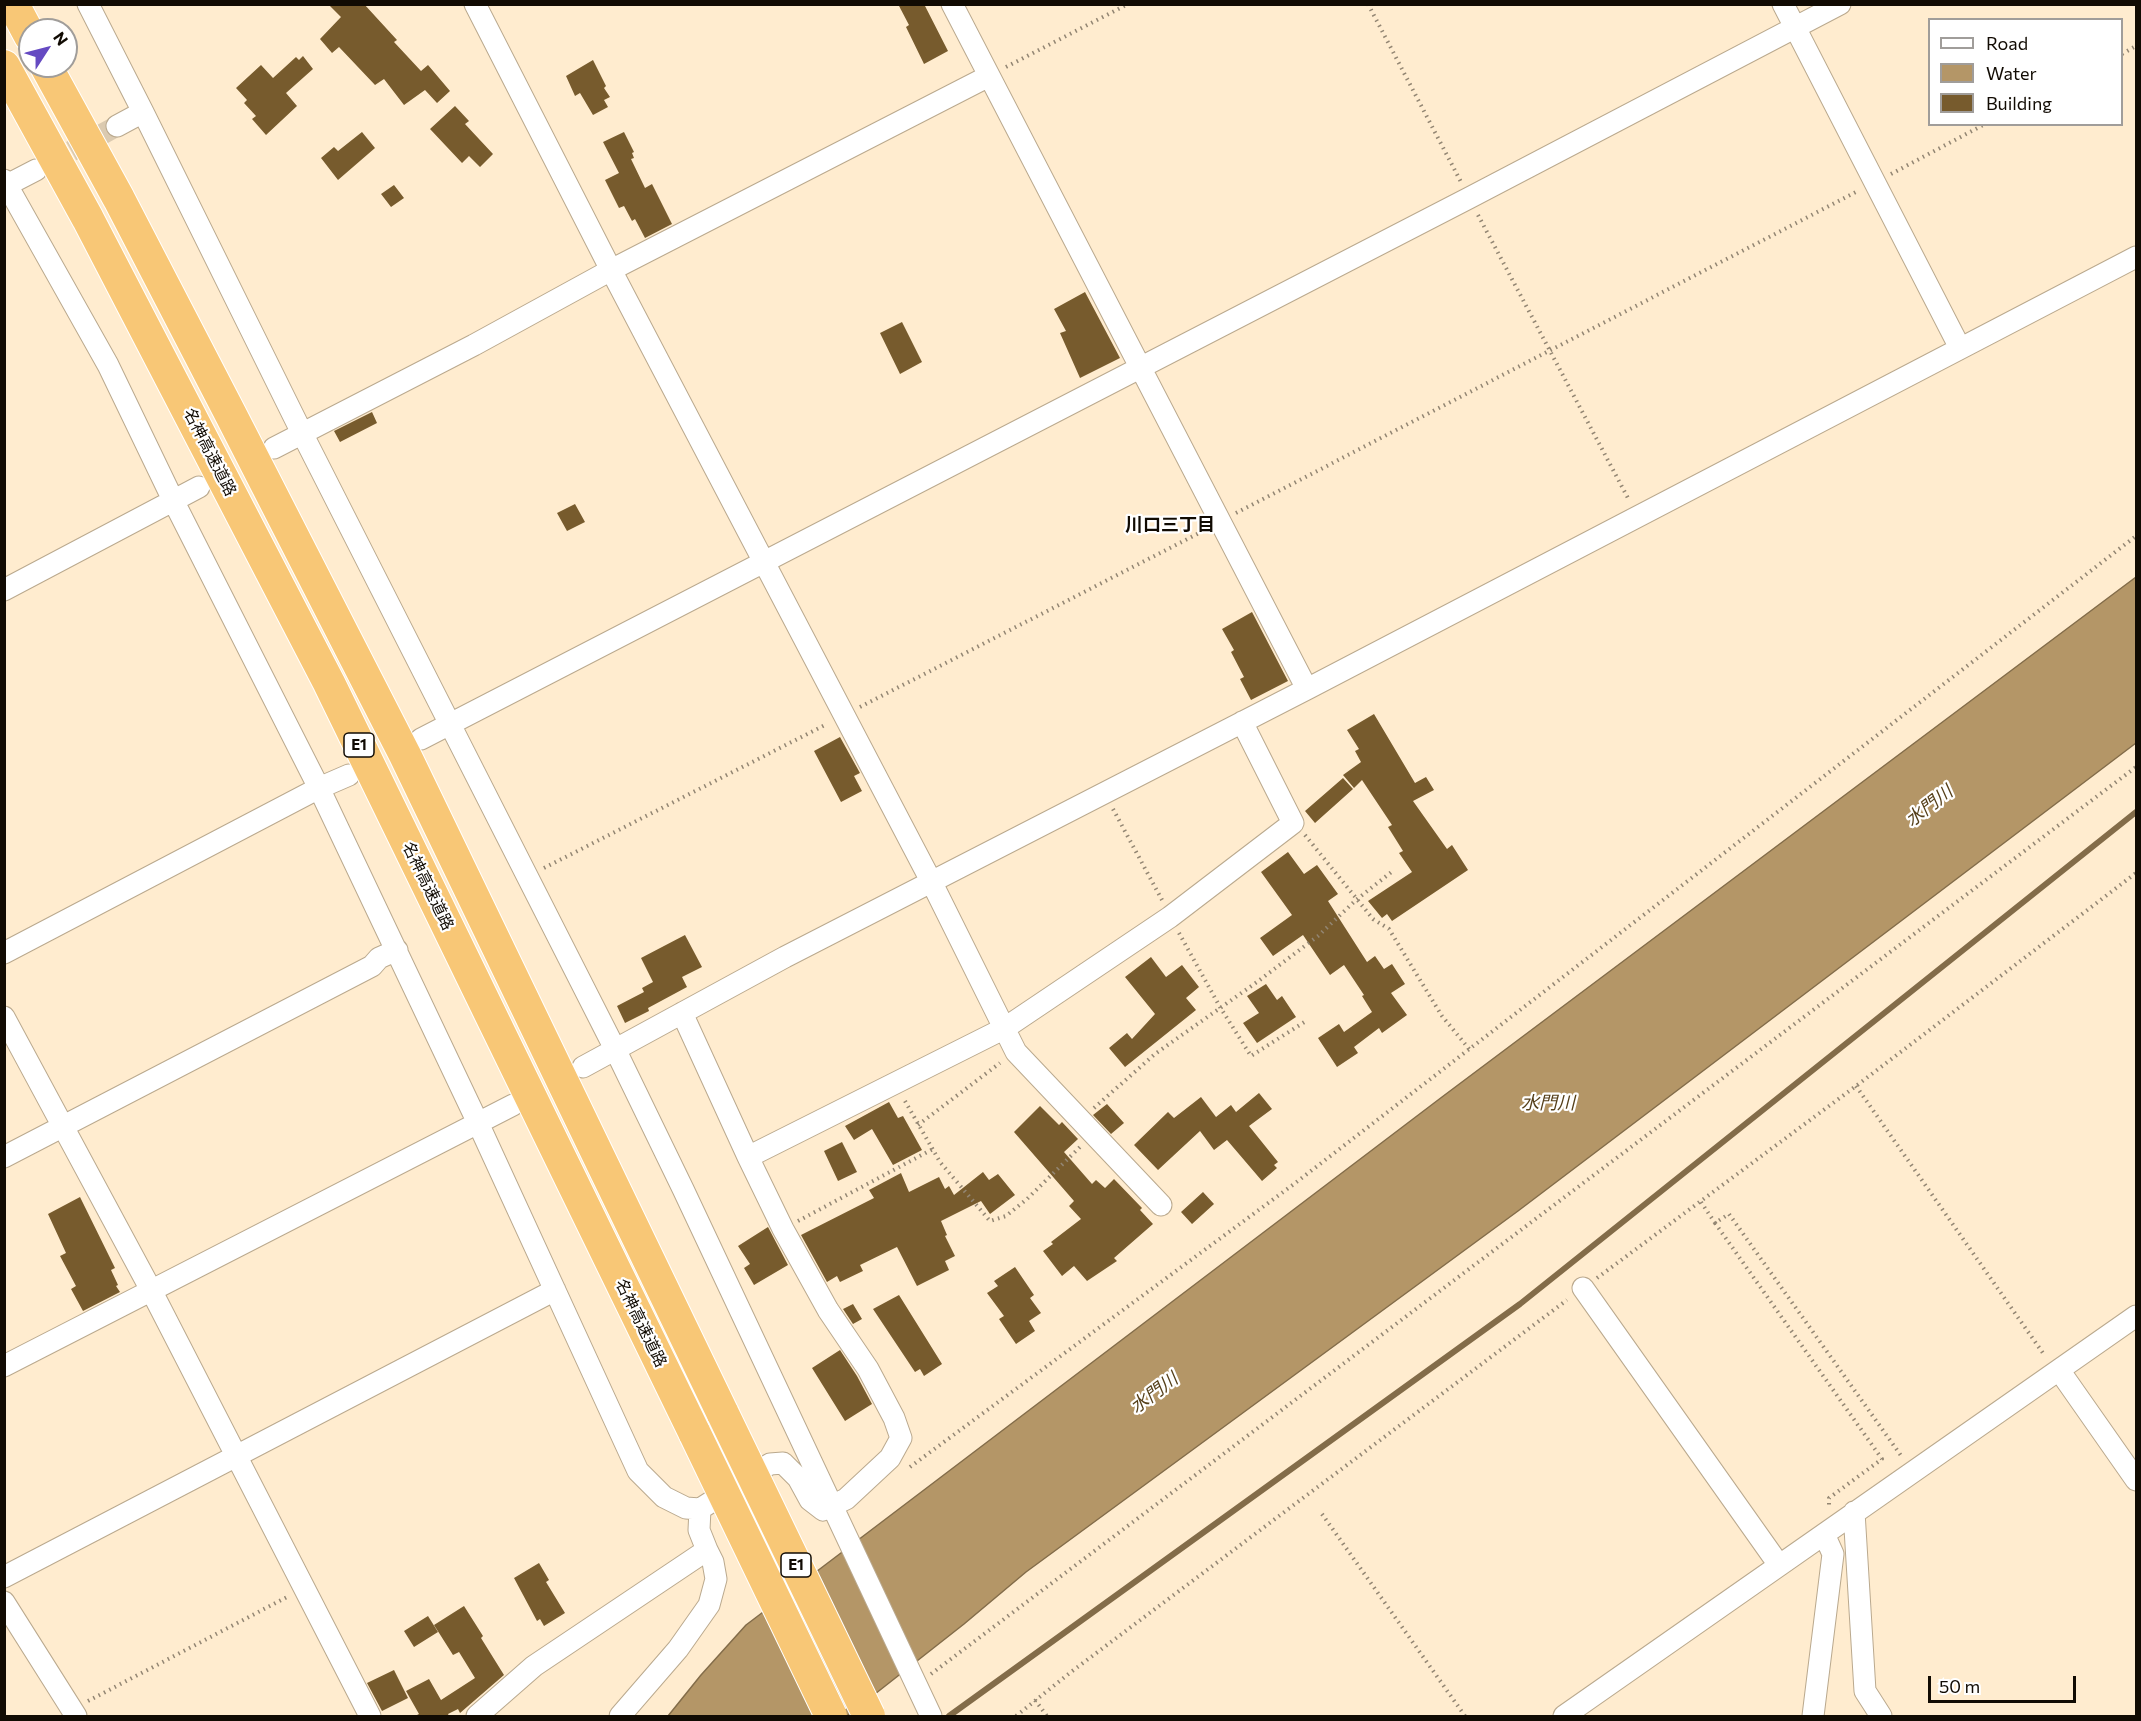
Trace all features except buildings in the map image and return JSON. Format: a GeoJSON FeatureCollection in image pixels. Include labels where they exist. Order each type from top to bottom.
{"type":"FeatureCollection","features":[{"type":"Feature","properties":{"kind":"highway"},"geometry":{"type":"LineString","coordinates":[[13,4],[20,18]]}},
{"type":"Feature","properties":{"kind":"highway"},"geometry":{"type":"LineString","coordinates":[[22,4],[30,18]]}},
{"type":"Feature","properties":{"kind":"highway","name":"名神高速道路"},"geometry":{"type":"LineString","coordinates":[[4,66],[88,219],[329,683],[831,1716]]}},
{"type":"Feature","properties":{"kind":"highway","name":"名神高速道路"},"geometry":{"type":"LineString","coordinates":[[53,78],[119,199],[405,755],[869,1716]]}},
{"type":"Feature","properties":{"kind":"highway"},"geometry":{"type":"LineString","coordinates":[[63,78],[174,287],[231,415]]}},
{"type":"Feature","properties":{"kind":"street"},"geometry":{"type":"LineString","coordinates":[[88,4],[144,112],[302,433],[615,1049],[920,1693]]}},
{"type":"Feature","properties":{"kind":"street"},"geometry":{"type":"LineString","coordinates":[[475,4],[611,270],[931,881],[1016,1052],[1161,1205]]}},
{"type":"Feature","properties":{"kind":"street"},"geometry":{"type":"LineString","coordinates":[[952,4],[1307,689]]}},
{"type":"Feature","properties":{"kind":"street"},"geometry":{"type":"LineString","coordinates":[[1783,4],[1960,348]]}},
{"type":"Feature","properties":{"kind":"street"},"geometry":{"type":"LineString","coordinates":[[421,739],[765,563],[1840,4]]}},
{"type":"Feature","properties":{"kind":"street"},"geometry":{"type":"LineString","coordinates":[[274,448],[474,345],[611,270],[990,76]]}},
{"type":"Feature","properties":{"kind":"street"},"geometry":{"type":"LineString","coordinates":[[117,126],[144,112]]}},
{"type":"Feature","properties":{"kind":"street"},"geometry":{"type":"LineString","coordinates":[[36,170],[6,183],[108,364],[173,500],[320,788],[478,1123],[638,1471],[664,1497],[686,1508],[700,1509],[770,1464],[783,1462],[798,1478],[810,1500],[823,1510],[846,1499],[890,1458],[901,1438],[894,1418],[868,1369],[828,1310],[783,1229],[682,1013]]}},
{"type":"Feature","properties":{"kind":"street"},"geometry":{"type":"LineString","coordinates":[[583,1067],[931,881],[1307,689],[2136,257]]}},
{"type":"Feature","properties":{"kind":"street"},"geometry":{"type":"LineString","coordinates":[[4,590],[199,487]]}},
{"type":"Feature","properties":{"kind":"street"},"geometry":{"type":"LineString","coordinates":[[748,1157],[1005,1028],[1170,917],[1293,823],[1242,722]]}},
{"type":"Feature","properties":{"kind":"street"},"geometry":{"type":"LineString","coordinates":[[4,953],[349,775]]}},
{"type":"Feature","properties":{"kind":"street"},"geometry":{"type":"LineString","coordinates":[[4,1157],[372,966],[379,958],[397,950]]}},
{"type":"Feature","properties":{"kind":"street"},"geometry":{"type":"LineString","coordinates":[[4,1017],[151,1290],[370,1716]]}},
{"type":"Feature","properties":{"kind":"street"},"geometry":{"type":"LineString","coordinates":[[4,1366],[513,1104]]}},
{"type":"Feature","properties":{"kind":"street"},"geometry":{"type":"LineString","coordinates":[[1583,1288],[1779,1565]]}},
{"type":"Feature","properties":{"kind":"street"},"geometry":{"type":"LineString","coordinates":[[4,1577],[555,1290]]}},
{"type":"Feature","properties":{"kind":"street"},"geometry":{"type":"LineString","coordinates":[[1564,1716],[2136,1316]]}},
{"type":"Feature","properties":{"kind":"street"},"geometry":{"type":"LineString","coordinates":[[2058,1371],[2136,1480]]}},
{"type":"Feature","properties":{"kind":"street"},"geometry":{"type":"LineString","coordinates":[[620,1716],[678,1649],[709,1605],[716,1579],[713,1562],[699,1530],[700,1509]]}},
{"type":"Feature","properties":{"kind":"street"},"geometry":{"type":"LineString","coordinates":[[1854,1512],[1865,1691],[1881,1716]]}},
{"type":"Feature","properties":{"kind":"street"},"geometry":{"type":"LineString","coordinates":[[1813,1716],[1833,1554],[1830,1530]]}},
{"type":"Feature","properties":{"kind":"street"},"geometry":{"type":"LineString","coordinates":[[477,1716],[534,1666],[707,1550]]}},
{"type":"Feature","properties":{"kind":"street"},"geometry":{"type":"LineString","coordinates":[[4,1602],[74,1713]]}},
{"type":"Feature","properties":{"kind":"path"},"geometry":{"type":"LineString","coordinates":[[990,76],[1128,4]]}},
{"type":"Feature","properties":{"kind":"path"},"geometry":{"type":"LineString","coordinates":[[1368,4],[1637,516]]}},
{"type":"Feature","properties":{"kind":"path"},"geometry":{"type":"LineString","coordinates":[[528,876],[1220,522],[1981,126]]}},
{"type":"Feature","properties":{"kind":"path"},"geometry":{"type":"LineString","coordinates":[[902,1472],[1294,1184],[2136,536]]}},
{"type":"Feature","properties":{"kind":"path"},"geometry":{"type":"LineString","coordinates":[[920,1693],[2136,767]]}},
{"type":"Feature","properties":{"kind":"path"},"geometry":{"type":"LineString","coordinates":[[1107,791],[1113,808],[1170,917],[1220,1007],[1251,1056],[1306,1021]]}},
{"type":"Feature","properties":{"kind":"path"},"geometry":{"type":"LineString","coordinates":[[1293,823],[1373,919],[1389,929],[1442,1016],[1470,1050]]}},
{"type":"Feature","properties":{"kind":"path"},"geometry":{"type":"LineString","coordinates":[[895,1083],[940,1162],[990,1221],[1006,1216],[1027,1199],[1086,1127],[1155,1054],[1318,936],[1356,900],[1394,870]]}},
{"type":"Feature","properties":{"kind":"path"},"geometry":{"type":"LineString","coordinates":[[918,1125],[1016,1052]]}},
{"type":"Feature","properties":{"kind":"path"},"geometry":{"type":"LineString","coordinates":[[1856,1086],[2058,1371]]}},
{"type":"Feature","properties":{"kind":"path"},"geometry":{"type":"LineString","coordinates":[[783,1229],[933,1149]]}},
{"type":"Feature","properties":{"kind":"path"},"geometry":{"type":"LineString","coordinates":[[1700,1202],[1882,1459],[1829,1498],[1830,1530]]}},
{"type":"Feature","properties":{"kind":"path"},"geometry":{"type":"LineString","coordinates":[[1716,1223],[1729,1214],[1912,1472]]}},
{"type":"Feature","properties":{"kind":"path"},"geometry":{"type":"LineString","coordinates":[[1322,1514],[1464,1716]]}},
{"type":"Feature","properties":{"kind":"path"},"geometry":{"type":"LineString","coordinates":[[74,1713],[304,1588]]}},
{"type":"Feature","properties":{"kind":"path"},"geometry":{"type":"LineString","coordinates":[[1035,1700],[1047,1716]]}},
{"type":"Feature","properties":{"kind":"water","name":"水門川"},"geometry":{"type":"Polygon","coordinates":[[[2136,577],[2136,743],[1518,1211],[1026,1572],[847,1716],[668,1716],[746,1625],[1442,1097],[2136,577]]]}},
{"type":"Feature","properties":{"kind":"waterway"},"geometry":{"type":"LineString","coordinates":[[949,1716],[1520,1304],[2136,812]]}},
{"type":"Feature","properties":{"kind":"tunnel"},"geometry":{"type":"LineString","coordinates":[[44,166],[117,126]]}},
{"type":"Feature","properties":{"kind":"district","name":"川口三丁目"},"geometry":{"type":"Point","coordinates":[1170,525]}}]}
